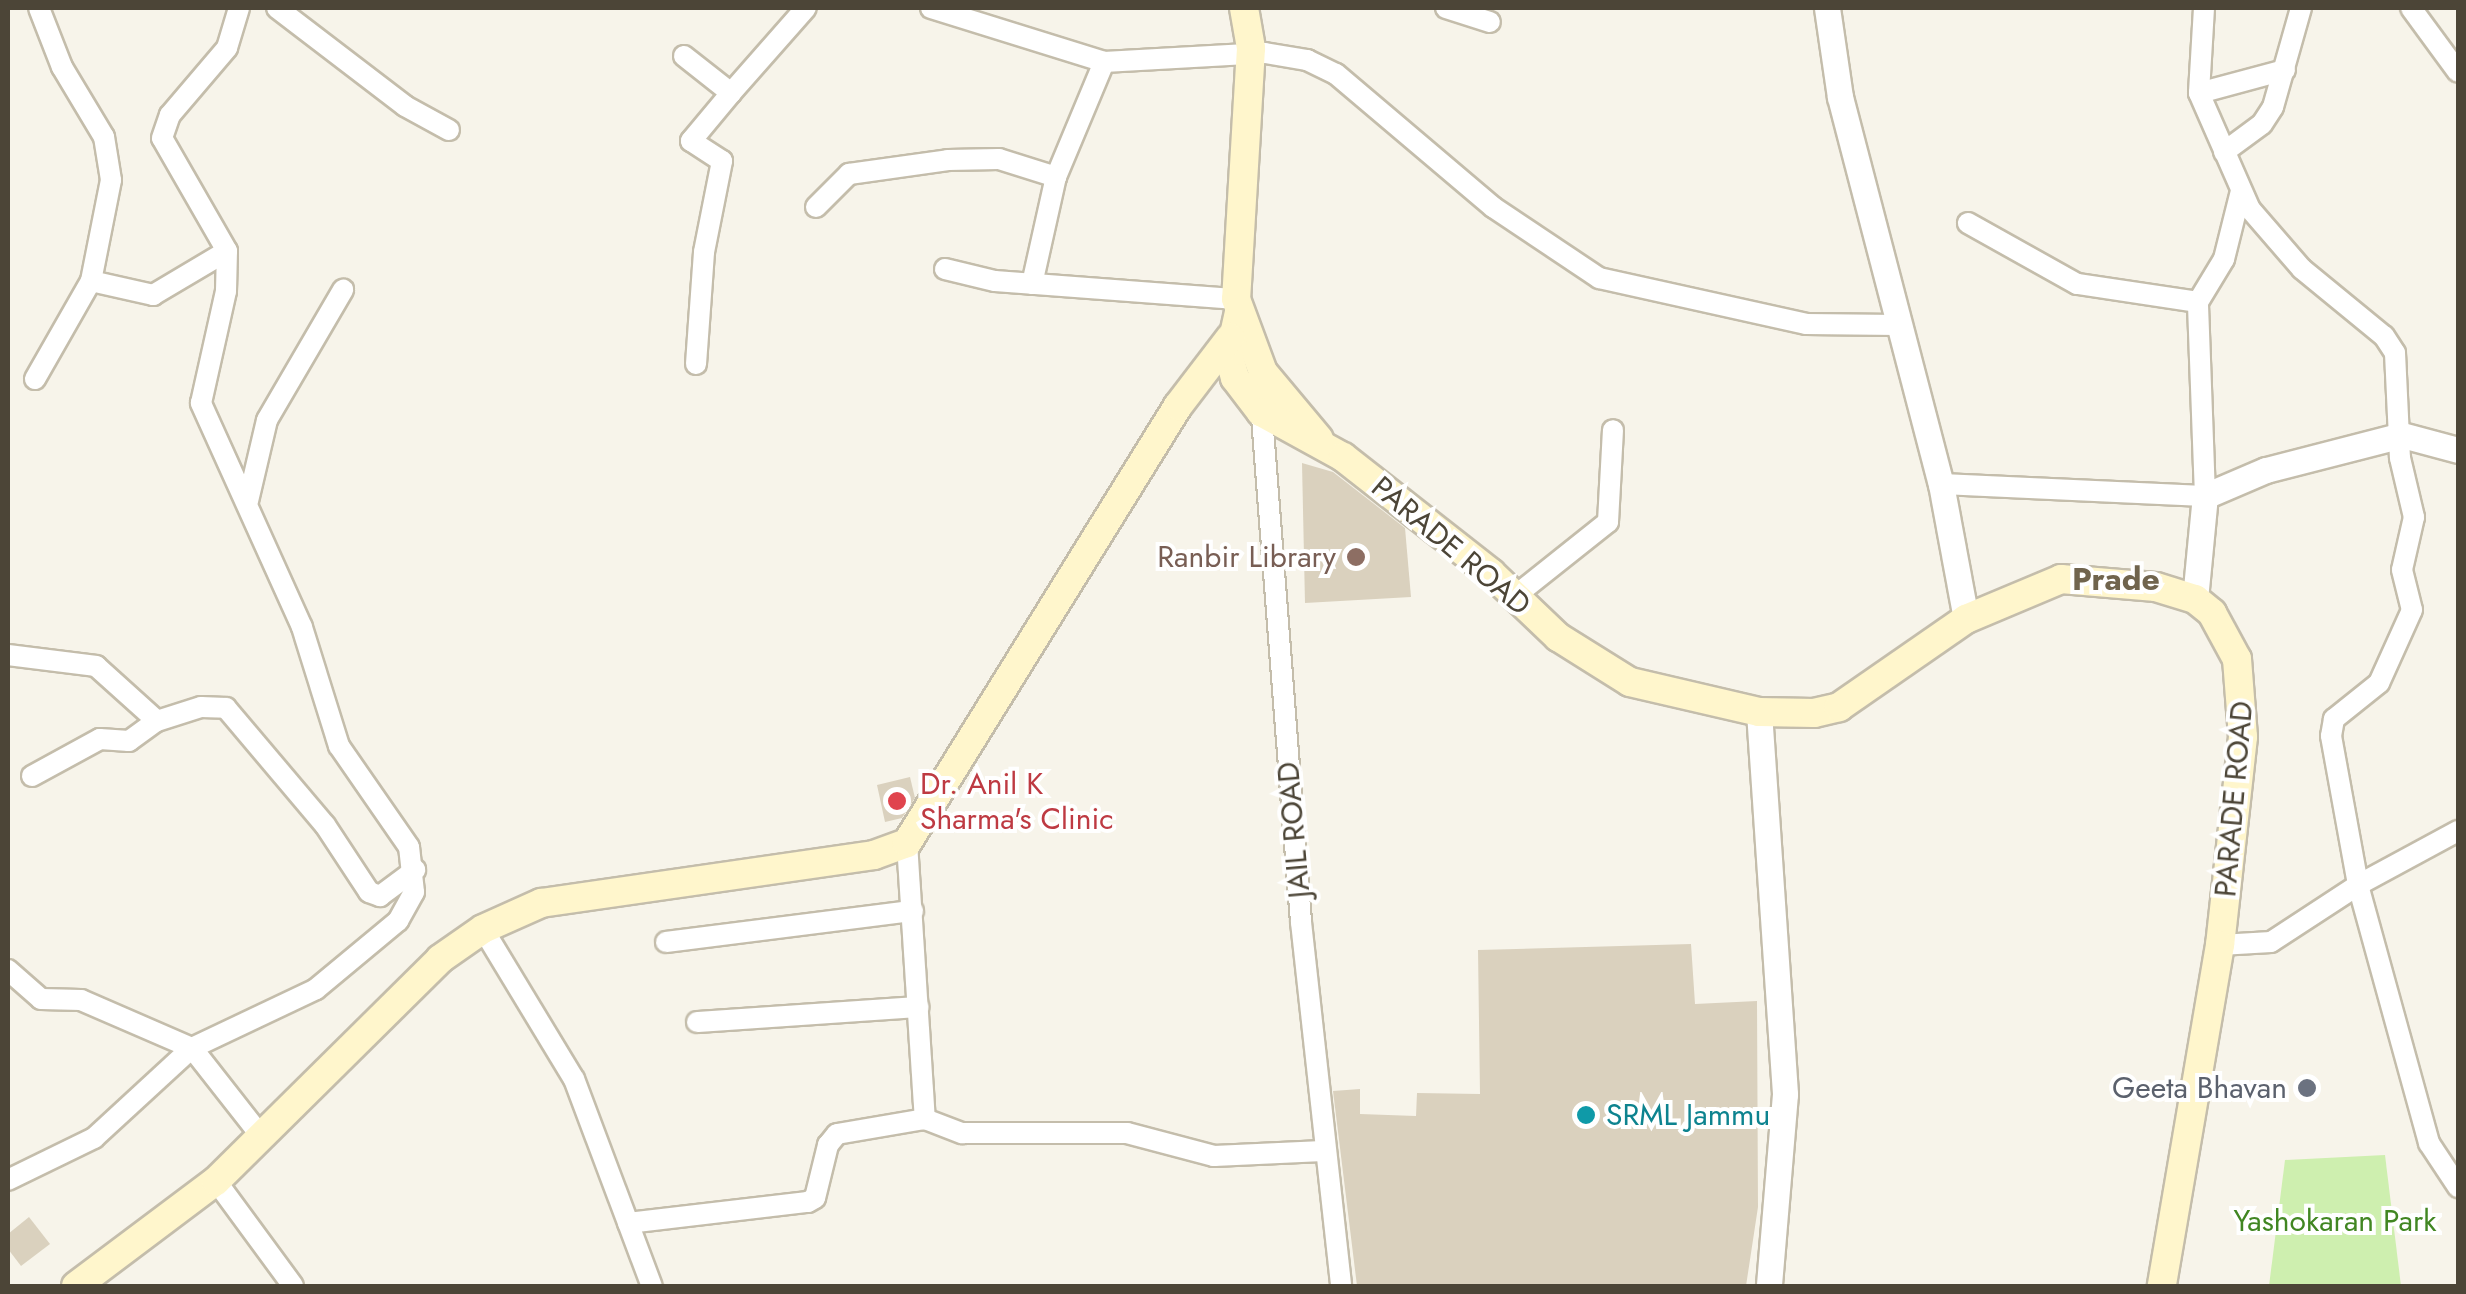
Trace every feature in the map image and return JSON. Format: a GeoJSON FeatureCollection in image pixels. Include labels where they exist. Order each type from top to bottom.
{"type":"FeatureCollection","features":[{"type":"Feature","properties":{"kind":"main road"},"geometry":{"type":"LineString","coordinates":[[1231,8],[1247,61]]}},
{"type":"Feature","properties":{"kind":"main road"},"geometry":{"type":"LineString","coordinates":[[1244,8],[1247,61],[1235,378],[1261,412],[1323,444]]}},
{"type":"Feature","properties":{"kind":"main road"},"geometry":{"type":"LineString","coordinates":[[1235,317],[1263,372],[1323,444]]}},
{"type":"Feature","properties":{"kind":"main road"},"geometry":{"type":"LineString","coordinates":[[78,1286],[216,1181],[440,959],[483,929],[542,903],[874,855],[908,843],[1235,317]]}},
{"type":"Feature","properties":{"kind":"main road","name":"PARADE ROAD"},"geometry":{"type":"LineString","coordinates":[[1323,444],[1606,672],[1759,712],[1786,716],[1839,706],[1966,619],[2044,584],[2081,577],[2195,599],[2225,634],[2244,693],[2220,945],[2162,1286]]}},
{"type":"Feature","properties":{"kind":"street"},"geometry":{"type":"LineString","coordinates":[[35,378],[92,281],[110,198],[107,148],[62,67],[39,8]]}},
{"type":"Feature","properties":{"kind":"street"},"geometry":{"type":"LineString","coordinates":[[8,1180],[94,1138],[192,1048],[300,998],[344,969],[408,908],[415,870],[409,847],[339,746],[302,627],[201,403],[226,291],[227,251],[162,138],[170,115],[227,48],[239,8]]}},
{"type":"Feature","properties":{"kind":"street"},"geometry":{"type":"LineString","coordinates":[[277,8],[405,106],[450,130]]}},
{"type":"Feature","properties":{"kind":"street"},"geometry":{"type":"LineString","coordinates":[[696,364],[704,252],[722,161],[691,141],[806,8]]}},
{"type":"Feature","properties":{"kind":"street"},"geometry":{"type":"LineString","coordinates":[[931,8],[1104,62],[1307,60],[1336,74],[1493,207],[1599,278],[1806,324],[1898,326]]}},
{"type":"Feature","properties":{"kind":"street"},"geometry":{"type":"LineString","coordinates":[[1446,8],[1490,22]]}},
{"type":"Feature","properties":{"kind":"street"},"geometry":{"type":"LineString","coordinates":[[1828,8],[1840,97],[1940,484],[1966,619]]}},
{"type":"Feature","properties":{"kind":"street"},"geometry":{"type":"LineString","coordinates":[[2204,8],[2199,94],[2242,191],[2280,247],[2392,344],[2414,531],[2402,583],[2412,610],[2379,683],[2334,718],[2332,728],[2358,885],[2430,1143],[2458,1187]]}},
{"type":"Feature","properties":{"kind":"street"},"geometry":{"type":"LineString","coordinates":[[2224,152],[2262,124],[2284,70],[2302,8]]}},
{"type":"Feature","properties":{"kind":"street"},"geometry":{"type":"LineString","coordinates":[[2411,8],[2458,72]]}},
{"type":"Feature","properties":{"kind":"street"},"geometry":{"type":"LineString","coordinates":[[684,56],[731,93]]}},
{"type":"Feature","properties":{"kind":"street"},"geometry":{"type":"LineString","coordinates":[[1032,284],[1056,177],[1104,62]]}},
{"type":"Feature","properties":{"kind":"street"},"geometry":{"type":"LineString","coordinates":[[2199,94],[2284,70]]}},
{"type":"Feature","properties":{"kind":"street"},"geometry":{"type":"LineString","coordinates":[[816,207],[849,174],[948,160],[998,159],[1056,177]]}},
{"type":"Feature","properties":{"kind":"street"},"geometry":{"type":"LineString","coordinates":[[2195,599],[2205,496],[2198,302],[2224,259],[2242,191]]}},
{"type":"Feature","properties":{"kind":"street"},"geometry":{"type":"LineString","coordinates":[[1968,223],[2077,284],[2198,302]]}},
{"type":"Feature","properties":{"kind":"street"},"geometry":{"type":"LineString","coordinates":[[92,281],[152,295],[227,251]]}},
{"type":"Feature","properties":{"kind":"street"},"geometry":{"type":"LineString","coordinates":[[945,269],[1235,317]]}},
{"type":"Feature","properties":{"kind":"street"},"geometry":{"type":"LineString","coordinates":[[248,501],[268,420],[343,290]]}},
{"type":"Feature","properties":{"kind":"street","name":"JAIL ROAD"},"geometry":{"type":"LineString","coordinates":[[1263,372],[1261,412],[1323,1151],[1341,1286]]}},
{"type":"Feature","properties":{"kind":"street"},"geometry":{"type":"LineString","coordinates":[[1515,596],[1608,522],[1613,430]]}},
{"type":"Feature","properties":{"kind":"street"},"geometry":{"type":"LineString","coordinates":[[1940,484],[2205,496],[2266,470],[2402,435],[2458,450]]}},
{"type":"Feature","properties":{"kind":"street"},"geometry":{"type":"LineString","coordinates":[[8,655],[96,666],[157,721]]}},
{"type":"Feature","properties":{"kind":"street"},"geometry":{"type":"LineString","coordinates":[[32,776],[100,739],[129,740],[157,721],[201,707],[226,708],[325,825],[372,895],[415,870]]}},
{"type":"Feature","properties":{"kind":"street"},"geometry":{"type":"LineString","coordinates":[[1759,712],[1785,1094],[1768,1286]]}},
{"type":"Feature","properties":{"kind":"street"},"geometry":{"type":"LineString","coordinates":[[2220,945],[2271,942],[2358,885],[2458,831]]}},
{"type":"Feature","properties":{"kind":"street"},"geometry":{"type":"LineString","coordinates":[[908,843],[924,1120]]}},
{"type":"Feature","properties":{"kind":"street"},"geometry":{"type":"LineString","coordinates":[[666,942],[912,911]]}},
{"type":"Feature","properties":{"kind":"street"},"geometry":{"type":"LineString","coordinates":[[483,929],[574,1080],[652,1286]]}},
{"type":"Feature","properties":{"kind":"street"},"geometry":{"type":"LineString","coordinates":[[8,970],[41,999],[81,1000],[192,1048],[261,1136]]}},
{"type":"Feature","properties":{"kind":"street"},"geometry":{"type":"LineString","coordinates":[[698,1022],[918,1008]]}},
{"type":"Feature","properties":{"kind":"street"},"geometry":{"type":"LineString","coordinates":[[628,1223],[808,1202],[815,1198],[828,1145],[837,1134],[924,1120],[962,1133],[1127,1133],[1214,1156],[1323,1151]]}},
{"type":"Feature","properties":{"kind":"street"},"geometry":{"type":"LineString","coordinates":[[216,1181],[289,1285]]}},
{"type":"Feature","properties":{"kind":"green space","name":"Yashokaran Park"},"geometry":{"type":"Polygon","coordinates":[[[2385,1155],[2401,1286],[2269,1286],[2285,1160],[2385,1155]]]}},
{"type":"Feature","properties":{"kind":"building","name":"Ranbir Library"},"geometry":{"type":"Polygon","coordinates":[[[1302,463],[1333,472],[1405,528],[1411,597],[1305,603],[1302,463]]]}},
{"type":"Feature","properties":{"kind":"building"},"geometry":{"type":"Polygon","coordinates":[[[910,777],[915,798],[902,818],[885,822],[877,785],[910,777]]]}},
{"type":"Feature","properties":{"kind":"building","name":"SRML Jammu"},"geometry":{"type":"Polygon","coordinates":[[[1691,944],[1695,1004],[1757,1001],[1758,1207],[1746,1286],[1357,1286],[1333,1091],[1360,1089],[1360,1114],[1416,1116],[1417,1093],[1480,1094],[1478,950],[1691,944]]]}},
{"type":"Feature","properties":{"kind":"building"},"geometry":{"type":"Polygon","coordinates":[[[29,1217],[50,1244],[21,1266],[8,1249],[8,1234],[29,1217]]]}},
{"type":"Feature","properties":{"kind":"place","name":"Ranbir Library"},"geometry":{"type":"Point","coordinates":[1356,557]}},
{"type":"Feature","properties":{"kind":"place","name":"Dr. Anil K Sharma's Clinic"},"geometry":{"type":"Point","coordinates":[897,801]}},
{"type":"Feature","properties":{"kind":"place","name":"Geeta Bhavan"},"geometry":{"type":"Point","coordinates":[2307,1088]}},
{"type":"Feature","properties":{"kind":"place","name":"SRML Jammu"},"geometry":{"type":"Point","coordinates":[1586,1115]}},
{"type":"Feature","properties":{"kind":"district","name":"Prade"},"geometry":{"type":"Point","coordinates":[2116,579]}}]}
